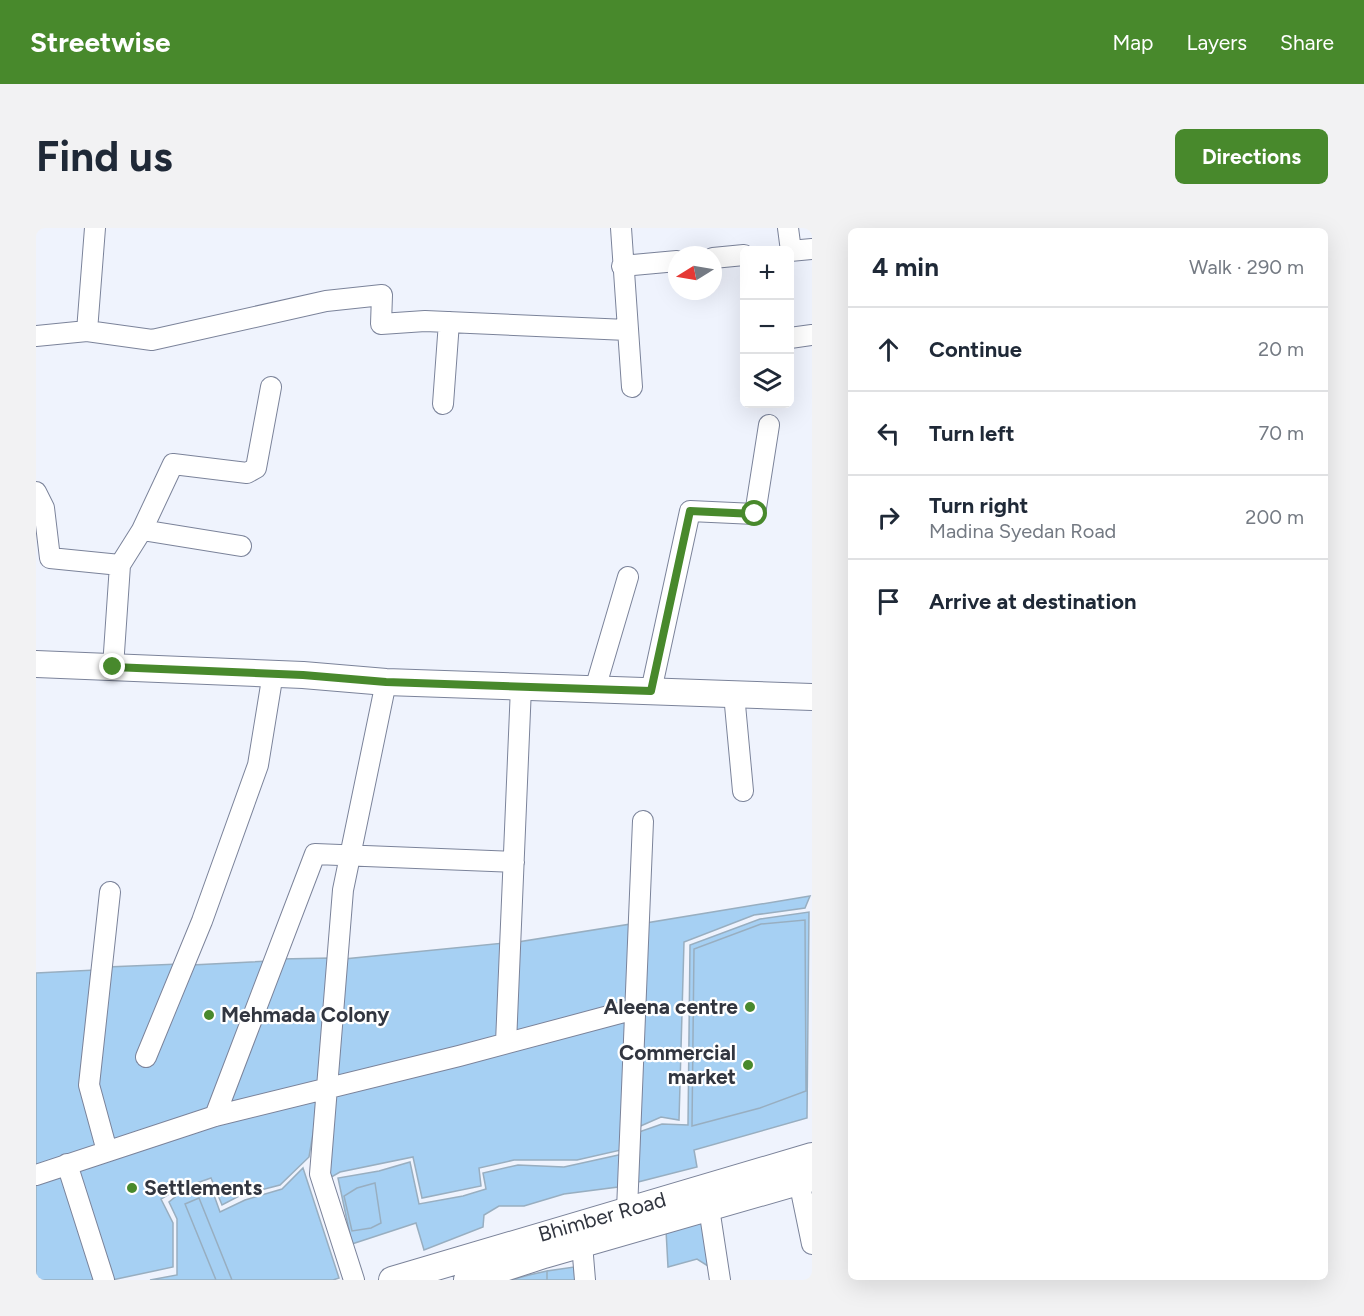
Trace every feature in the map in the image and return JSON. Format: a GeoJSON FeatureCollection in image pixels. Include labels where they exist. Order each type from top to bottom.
{"type":"FeatureCollection","features":[{"type":"Feature","properties":{"kind":"main road"},"geometry":{"type":"LineString","coordinates":[[36,664],[273,673],[386,682],[812,697]]}},
{"type":"Feature","properties":{"kind":"main road","name":"Bhimber Road"},"geometry":{"type":"LineString","coordinates":[[392,1280],[812,1156]]}},
{"type":"Feature","properties":{"kind":"main road","name":"Bhimber Road"},"geometry":{"type":"LineString","coordinates":[[467,1280],[582,1244],[806,1180]]}},
{"type":"Feature","properties":{"kind":"street"},"geometry":{"type":"LineString","coordinates":[[87,331],[96,228]]}},
{"type":"Feature","properties":{"kind":"street"},"geometry":{"type":"LineString","coordinates":[[621,228],[632,387]]}},
{"type":"Feature","properties":{"kind":"street"},"geometry":{"type":"LineString","coordinates":[[788,228],[790,246]]}},
{"type":"Feature","properties":{"kind":"street"},"geometry":{"type":"LineString","coordinates":[[794,251],[812,249]]}},
{"type":"Feature","properties":{"kind":"street"},"geometry":{"type":"LineString","coordinates":[[722,257],[740,255]]}},
{"type":"Feature","properties":{"kind":"street"},"geometry":{"type":"LineString","coordinates":[[622,266],[668,262]]}},
{"type":"Feature","properties":{"kind":"street"},"geometry":{"type":"LineString","coordinates":[[36,336],[87,331],[152,340],[327,301],[382,295],[381,324],[425,321],[627,330]]}},
{"type":"Feature","properties":{"kind":"street"},"geometry":{"type":"LineString","coordinates":[[443,404],[449,322]]}},
{"type":"Feature","properties":{"kind":"street"},"geometry":{"type":"LineString","coordinates":[[794,337],[812,335]]}},
{"type":"Feature","properties":{"kind":"street"},"geometry":{"type":"LineString","coordinates":[[113,667],[120,565],[142,530],[173,464],[247,473],[256,468],[271,387]]}},
{"type":"Feature","properties":{"kind":"street"},"geometry":{"type":"LineString","coordinates":[[651,691],[690,511],[755,514],[769,425]]}},
{"type":"Feature","properties":{"kind":"street"},"geometry":{"type":"LineString","coordinates":[[36,492],[44,508],[50,558],[120,565]]}},
{"type":"Feature","properties":{"kind":"street"},"geometry":{"type":"LineString","coordinates":[[142,530],[241,546]]}},
{"type":"Feature","properties":{"kind":"street"},"geometry":{"type":"LineString","coordinates":[[595,689],[628,578]]}},
{"type":"Feature","properties":{"kind":"street"},"geometry":{"type":"LineString","coordinates":[[146,1057],[202,921],[258,765],[273,673]]}},
{"type":"Feature","properties":{"kind":"street"},"geometry":{"type":"LineString","coordinates":[[354,1280],[320,1174],[343,890],[386,682]]}},
{"type":"Feature","properties":{"kind":"street"},"geometry":{"type":"LineString","coordinates":[[506,1043],[521,687]]}},
{"type":"Feature","properties":{"kind":"street"},"geometry":{"type":"LineString","coordinates":[[734,694],[743,791]]}},
{"type":"Feature","properties":{"kind":"street"},"geometry":{"type":"LineString","coordinates":[[627,1210],[643,822]]}},
{"type":"Feature","properties":{"kind":"street"},"geometry":{"type":"LineString","coordinates":[[215,1116],[315,854],[513,862]]}},
{"type":"Feature","properties":{"kind":"street"},"geometry":{"type":"LineString","coordinates":[[107,1151],[89,1085],[110,892]]}},
{"type":"Feature","properties":{"kind":"street"},"geometry":{"type":"LineString","coordinates":[[36,1175],[215,1116],[635,1009]]}},
{"type":"Feature","properties":{"kind":"street"},"geometry":{"type":"LineString","coordinates":[[67,1164],[104,1280]]}},
{"type":"Feature","properties":{"kind":"street"},"geometry":{"type":"LineString","coordinates":[[806,1180],[812,1245]]}},
{"type":"Feature","properties":{"kind":"street"},"geometry":{"type":"LineString","coordinates":[[709,1208],[720,1280]]}},
{"type":"Feature","properties":{"kind":"street"},"geometry":{"type":"LineString","coordinates":[[582,1244],[585,1280]]}},
{"type":"Feature","properties":{"kind":"building"},"geometry":{"type":"Polygon","coordinates":[[[810,896],[805,908],[754,915],[684,942],[679,1120],[661,1117],[636,1128],[646,923],[810,896]]]}},
{"type":"Feature","properties":{"kind":"building","name":"Aleena centre"},"geometry":{"type":"Polygon","coordinates":[[[809,912],[807,1118],[694,1150],[697,1167],[638,1182],[636,1133],[662,1124],[688,1125],[690,945],[760,919],[809,912]]]}},
{"type":"Feature","properties":{"kind":"building","name":"Aleena centre"},"geometry":{"type":"Polygon","coordinates":[[[805,920],[806,1091],[760,1108],[692,1126],[694,949],[761,924],[805,920]]]}},
{"type":"Feature","properties":{"kind":"building"},"geometry":{"type":"Polygon","coordinates":[[[631,924],[627,1006],[512,1036],[518,942],[631,924]]]}},
{"type":"Feature","properties":{"kind":"building","name":"Mehmada Colony"},"geometry":{"type":"Polygon","coordinates":[[[504,943],[500,1040],[332,1082],[344,959],[504,943]]]}},
{"type":"Feature","properties":{"kind":"building","name":"Mehmada Colony"},"geometry":{"type":"Polygon","coordinates":[[[331,958],[320,1085],[225,1109],[280,959],[331,958]]]}},
{"type":"Feature","properties":{"kind":"building","name":"Mehmada Colony"},"geometry":{"type":"Polygon","coordinates":[[[269,961],[210,1112],[112,1143],[96,1084],[107,967],[179,964],[137,1062],[147,1065],[192,965],[269,961]]]}},
{"type":"Feature","properties":{"kind":"building"},"geometry":{"type":"Polygon","coordinates":[[[95,970],[98,1148],[36,1167],[36,973],[95,970]]]}},
{"type":"Feature","properties":{"kind":"building"},"geometry":{"type":"Polygon","coordinates":[[[628,1017],[621,1150],[577,1160],[514,1160],[479,1168],[481,1186],[422,1198],[413,1157],[340,1172],[328,1179],[331,1094],[628,1017]]]}},
{"type":"Feature","properties":{"kind":"building","name":"Settlements"},"geometry":{"type":"Polygon","coordinates":[[[319,1098],[309,1157],[280,1185],[241,1195],[222,1205],[211,1178],[174,1191],[161,1199],[173,1223],[173,1267],[112,1280],[75,1168],[217,1122],[319,1098]]]}},
{"type":"Feature","properties":{"kind":"building"},"geometry":{"type":"Polygon","coordinates":[[[623,1154],[618,1187],[564,1194],[524,1206],[499,1206],[484,1215],[483,1227],[424,1250],[416,1223],[352,1244],[338,1178],[379,1171],[410,1162],[419,1204],[463,1196],[486,1189],[483,1173],[518,1165],[564,1167],[623,1154]]]}},
{"type":"Feature","properties":{"kind":"building"},"geometry":{"type":"Polygon","coordinates":[[[303,1168],[339,1278],[333,1280],[150,1280],[177,1275],[177,1219],[169,1202],[180,1193],[210,1184],[220,1212],[245,1200],[282,1189],[303,1168]]]}},
{"type":"Feature","properties":{"kind":"building"},"geometry":{"type":"Polygon","coordinates":[[[63,1174],[95,1280],[36,1280],[36,1183],[63,1174]]]}},
{"type":"Feature","properties":{"kind":"building"},"geometry":{"type":"Polygon","coordinates":[[[375,1183],[381,1223],[371,1228],[352,1231],[344,1196],[357,1188],[375,1183]]]}},
{"type":"Feature","properties":{"kind":"building"},"geometry":{"type":"Polygon","coordinates":[[[199,1198],[232,1280],[216,1280],[185,1204],[199,1198]]]}},
{"type":"Feature","properties":{"kind":"building"},"geometry":{"type":"Polygon","coordinates":[[[704,1221],[708,1266],[697,1259],[668,1267],[666,1230],[704,1221]]]}},
{"type":"Feature","properties":{"kind":"building"},"geometry":{"type":"Polygon","coordinates":[[[574,1267],[575,1280],[547,1280],[547,1271],[574,1267]]]}},
{"type":"Feature","properties":{"kind":"building"},"geometry":{"type":"Polygon","coordinates":[[[547,1271],[547,1280],[511,1280],[529,1275],[547,1271]]]}},
{"type":"Feature","properties":{"kind":"place","name":"Aleena centre"},"geometry":{"type":"Point","coordinates":[750,1007]}},
{"type":"Feature","properties":{"kind":"place","name":"Mehmada Colony"},"geometry":{"type":"Point","coordinates":[209,1015]}},
{"type":"Feature","properties":{"kind":"place","name":"Commercial market"},"geometry":{"type":"Point","coordinates":[748,1065]}},
{"type":"Feature","properties":{"kind":"place","name":"Settlements"},"geometry":{"type":"Point","coordinates":[132,1188]}},
{"type":"Feature","properties":{"kind":"route"},"geometry":{"type":"LineString","coordinates":[[113,667],[303,675],[386,682],[651,691],[690,511],[755,514]]}}]}
